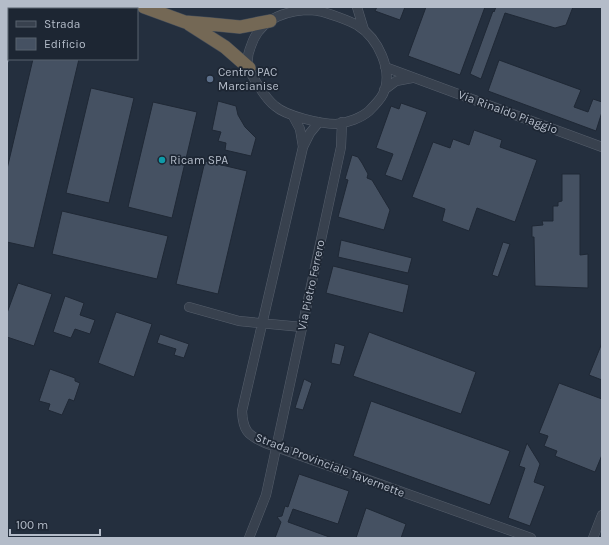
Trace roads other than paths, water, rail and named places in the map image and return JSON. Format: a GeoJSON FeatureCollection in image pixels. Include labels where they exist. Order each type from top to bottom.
{"type":"FeatureCollection","features":[{"type":"Feature","properties":{"kind":"highway"},"geometry":{"type":"LineString","coordinates":[[144,7],[185,22],[225,48],[249,68]]}},
{"type":"Feature","properties":{"kind":"highway"},"geometry":{"type":"LineString","coordinates":[[185,22],[240,27],[270,21]]}},
{"type":"Feature","properties":{"kind":"street"},"geometry":{"type":"LineString","coordinates":[[357,7],[365,32]]}},
{"type":"Feature","properties":{"kind":"street"},"geometry":{"type":"LineString","coordinates":[[295,9],[318,11],[357,25],[365,32],[373,40],[382,56],[385,67],[386,82],[383,95],[363,116],[336,124],[293,116],[276,107],[263,93],[249,68],[248,56],[254,36],[270,21],[295,9]]}},
{"type":"Feature","properties":{"kind":"street","name":"Via Rinaldo Piaggio"},"geometry":{"type":"LineString","coordinates":[[385,67],[602,147]]}},
{"type":"Feature","properties":{"kind":"street"},"geometry":{"type":"LineString","coordinates":[[384,90],[396,81],[413,78]]}},
{"type":"Feature","properties":{"kind":"street","name":"Strada Provinciale Tavernette"},"geometry":{"type":"LineString","coordinates":[[293,116],[300,129],[303,147]]}},
{"type":"Feature","properties":{"kind":"street","name":"Strada Provinciale Tavernette"},"geometry":{"type":"LineString","coordinates":[[319,122],[310,133],[303,147],[242,411],[242,420],[245,430],[253,438],[276,447],[531,538]]}},
{"type":"Feature","properties":{"kind":"street","name":"Via Pietro Ferrero"},"geometry":{"type":"LineString","coordinates":[[249,538],[266,495],[341,147],[342,122]]}},
{"type":"Feature","properties":{"kind":"street"},"geometry":{"type":"LineString","coordinates":[[189,308],[239,321],[302,327]]}},
{"type":"Feature","properties":{"kind":"street"},"geometry":{"type":"LineString","coordinates":[[593,538],[602,515]]}},
{"type":"Feature","properties":{"kind":"place","name":"Centro PAC Marcianise"},"geometry":{"type":"Point","coordinates":[210,79]}},
{"type":"Feature","properties":{"kind":"place","name":"Ricam SPA"},"geometry":{"type":"Point","coordinates":[162,160]}}]}
